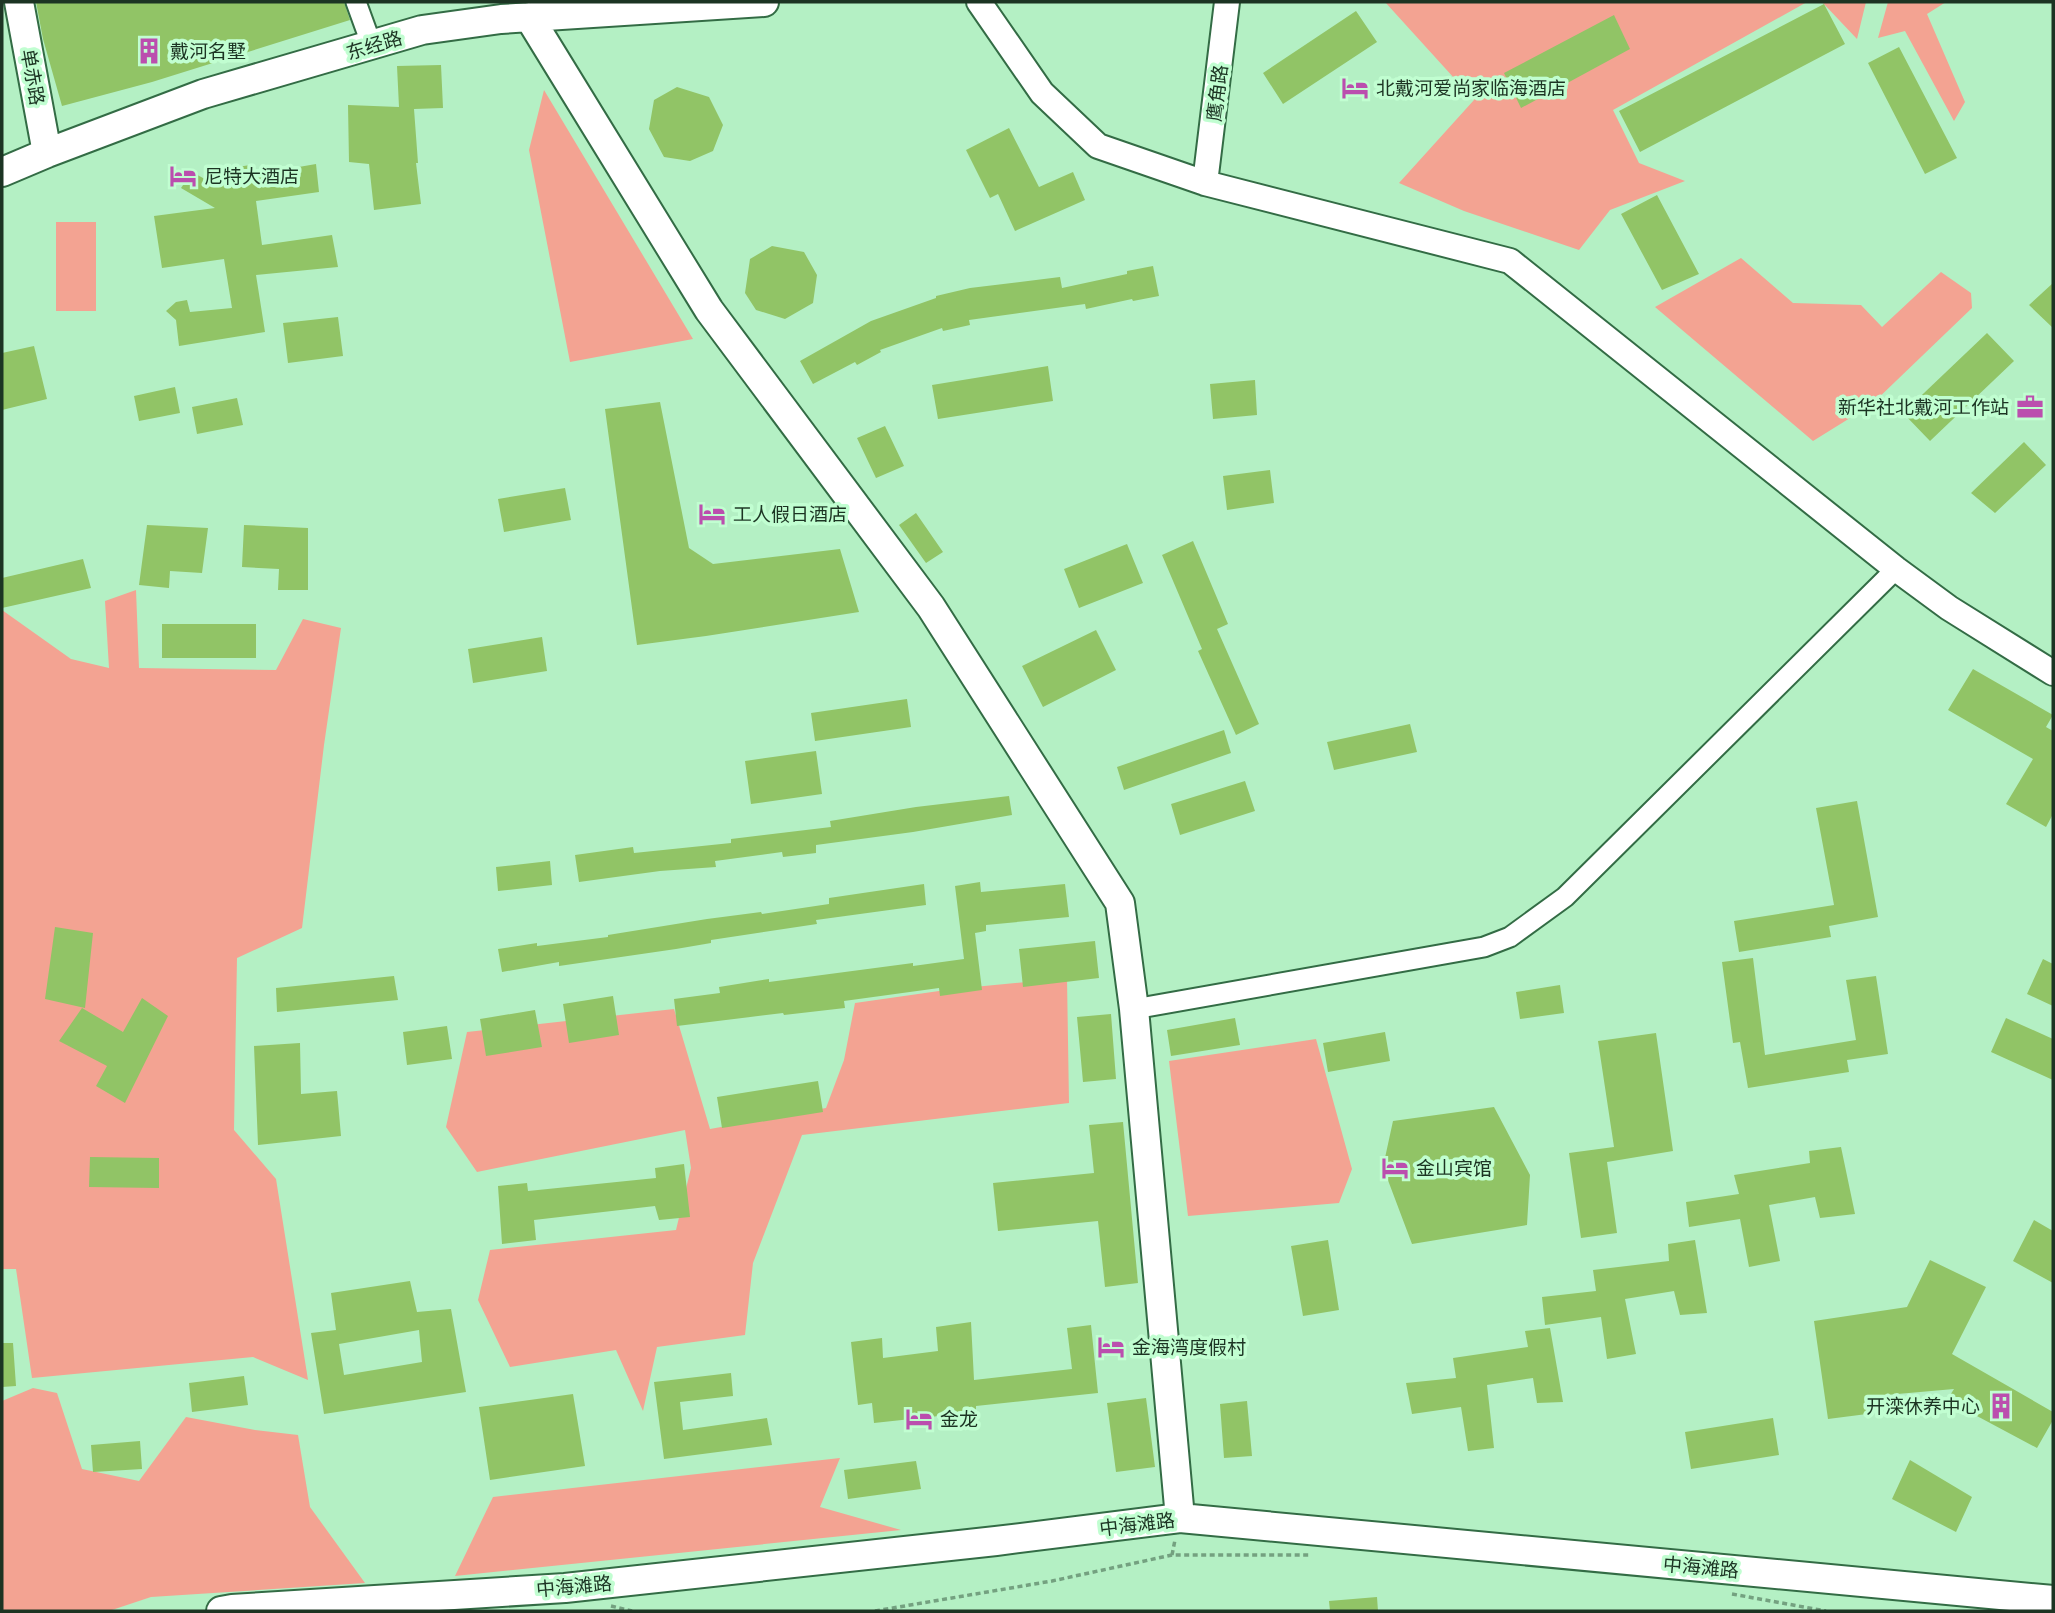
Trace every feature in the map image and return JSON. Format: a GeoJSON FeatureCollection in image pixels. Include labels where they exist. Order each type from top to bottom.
{"type":"FeatureCollection","features":[{"type":"Feature","properties":{"kind":"main road","name":"单赤路"},"geometry":{"type":"LineString","coordinates":[[19,2],[47,153]]}},
{"type":"Feature","properties":{"kind":"main road","name":"东经路"},"geometry":{"type":"LineString","coordinates":[[2,172],[204,94],[422,30],[501,19],[764,2]]}},
{"type":"Feature","properties":{"kind":"main road"},"geometry":{"type":"LineString","coordinates":[[529,17],[709,310],[931,607],[1120,903],[1134,1009],[1180,1518]]}},
{"type":"Feature","properties":{"kind":"main road","name":"中海滩路"},"geometry":{"type":"LineString","coordinates":[[221,1611],[565,1588],[1180,1518],[2053,1600]]}},
{"type":"Feature","properties":{"kind":"street"},"geometry":{"type":"LineString","coordinates":[[356,2],[372,46]]}},
{"type":"Feature","properties":{"kind":"street"},"geometry":{"type":"LineString","coordinates":[[979,2],[1042,93],[1098,146],[1205,183],[1510,261],[1896,569],[1949,608],[2053,673]]}},
{"type":"Feature","properties":{"kind":"street","name":"鹰角路"},"geometry":{"type":"LineString","coordinates":[[1205,183],[1227,2]]}},
{"type":"Feature","properties":{"kind":"street"},"geometry":{"type":"LineString","coordinates":[[1134,1009],[1485,947],[1510,937],[1565,897],[1896,569]]}},
{"type":"Feature","properties":{"kind":"path"},"geometry":{"type":"LineString","coordinates":[[875,1611],[1052,1581],[1172,1555],[1319,1555]]}},
{"type":"Feature","properties":{"kind":"path"},"geometry":{"type":"LineString","coordinates":[[1722,1592],[1826,1611]]}},
{"type":"Feature","properties":{"kind":"shaded area"},"geometry":{"type":"Polygon","coordinates":[[[1385,2],[1807,2],[1613,110],[1639,163],[1685,181],[1610,210],[1579,250],[1464,211],[1399,183],[1474,100],[1385,2]]]}},
{"type":"Feature","properties":{"kind":"shaded area"},"geometry":{"type":"Polygon","coordinates":[[[1822,2],[1866,2],[1857,39],[1822,2]]]}},
{"type":"Feature","properties":{"kind":"shaded area"},"geometry":{"type":"Polygon","coordinates":[[[1888,2],[1946,2],[1927,14],[1965,102],[1954,121],[1905,31],[1878,38],[1888,2]]]}},
{"type":"Feature","properties":{"kind":"shaded area"},"geometry":{"type":"Polygon","coordinates":[[[544,90],[693,339],[570,362],[529,150],[544,90]]]}},
{"type":"Feature","properties":{"kind":"shaded area"},"geometry":{"type":"Polygon","coordinates":[[[56,222],[96,222],[96,311],[56,311],[56,222]]]}},
{"type":"Feature","properties":{"kind":"shaded area"},"geometry":{"type":"Polygon","coordinates":[[[1741,258],[1793,303],[1861,305],[1882,327],[1941,272],[1971,293],[1972,308],[1871,405],[1813,441],[1655,307],[1741,258]]]}},
{"type":"Feature","properties":{"kind":"shaded area"},"geometry":{"type":"Polygon","coordinates":[[[136,590],[139,668],[276,670],[303,619],[341,628],[302,928],[237,958],[234,1130],[276,1179],[308,1380],[253,1357],[32,1378],[16,1269],[2,1269],[2,610],[71,659],[109,668],[105,601],[136,590]]]}},
{"type":"Feature","properties":{"kind":"shaded area"},"geometry":{"type":"Polygon","coordinates":[[[1067,978],[1069,1103],[802,1135],[753,1263],[745,1335],[657,1347],[643,1411],[616,1350],[510,1367],[478,1300],[490,1250],[676,1230],[691,1168],[685,1130],[477,1172],[446,1127],[467,1032],[674,1009],[710,1129],[826,1108],[844,1060],[855,1003],[953,989],[1067,978]]]}},
{"type":"Feature","properties":{"kind":"shaded area"},"geometry":{"type":"Polygon","coordinates":[[[1316,1039],[1352,1169],[1339,1203],[1188,1216],[1169,1061],[1316,1039]]]}},
{"type":"Feature","properties":{"kind":"shaded area"},"geometry":{"type":"Polygon","coordinates":[[[33,1388],[57,1393],[82,1469],[139,1481],[186,1417],[298,1435],[310,1507],[365,1583],[151,1597],[109,1611],[2,1611],[2,1401],[33,1388]]]}},
{"type":"Feature","properties":{"kind":"shaded area"},"geometry":{"type":"Polygon","coordinates":[[[840,1458],[820,1507],[901,1530],[455,1576],[493,1497],[840,1458]]]}},
{"type":"Feature","properties":{"kind":"building","name":"戴河名墅"},"geometry":{"type":"Polygon","coordinates":[[[36,2],[344,2],[350,20],[152,82],[62,106],[43,39],[36,2]]]}},
{"type":"Feature","properties":{"kind":"building"},"geometry":{"type":"Polygon","coordinates":[[[1824,4],[1845,44],[1640,152],[1619,111],[1824,4]]]}},
{"type":"Feature","properties":{"kind":"building"},"geometry":{"type":"Polygon","coordinates":[[[1356,11],[1377,42],[1283,104],[1263,73],[1356,11]]]}},
{"type":"Feature","properties":{"kind":"building"},"geometry":{"type":"Polygon","coordinates":[[[1614,15],[1630,49],[1521,108],[1504,73],[1614,15]]]}},
{"type":"Feature","properties":{"kind":"building"},"geometry":{"type":"Polygon","coordinates":[[[1899,47],[1957,158],[1925,174],[1868,63],[1899,47]]]}},
{"type":"Feature","properties":{"kind":"building"},"geometry":{"type":"Polygon","coordinates":[[[441,65],[443,108],[414,109],[421,204],[374,210],[369,164],[349,162],[348,105],[399,107],[397,66],[441,65]]]}},
{"type":"Feature","properties":{"kind":"building"},"geometry":{"type":"Polygon","coordinates":[[[677,87],[709,97],[723,125],[713,151],[690,161],[664,157],[649,129],[654,100],[677,87]]]}},
{"type":"Feature","properties":{"kind":"building"},"geometry":{"type":"Polygon","coordinates":[[[1009,128],[1039,187],[1073,172],[1085,200],[1015,231],[998,194],[990,198],[966,150],[1009,128]]]}},
{"type":"Feature","properties":{"kind":"building"},"geometry":{"type":"Polygon","coordinates":[[[316,164],[319,192],[256,201],[262,245],[332,235],[338,267],[256,275],[265,332],[179,346],[176,320],[166,311],[176,302],[187,300],[190,312],[232,308],[224,259],[162,268],[154,216],[215,208],[181,188],[192,172],[212,183],[213,171],[250,165],[252,175],[316,164]]]}},
{"type":"Feature","properties":{"kind":"building"},"geometry":{"type":"Polygon","coordinates":[[[1657,195],[1699,274],[1662,290],[1621,214],[1657,195]]]}},
{"type":"Feature","properties":{"kind":"building"},"geometry":{"type":"Polygon","coordinates":[[[772,246],[804,252],[817,275],[813,303],[785,319],[756,310],[745,293],[750,259],[772,246]]]}},
{"type":"Feature","properties":{"kind":"building"},"geometry":{"type":"Polygon","coordinates":[[[1153,266],[1159,296],[1086,309],[1085,304],[969,320],[970,325],[943,331],[942,328],[880,350],[881,352],[857,365],[855,362],[813,384],[800,361],[871,321],[936,296],[970,288],[1060,277],[1062,288],[1153,266]]]}},
{"type":"Feature","properties":{"kind":"building"},"geometry":{"type":"Polygon","coordinates":[[[2053,283],[2053,328],[2029,305],[2053,283]]]}},
{"type":"Feature","properties":{"kind":"building"},"geometry":{"type":"Polygon","coordinates":[[[338,317],[343,356],[288,363],[283,323],[338,317]]]}},
{"type":"Feature","properties":{"kind":"building"},"geometry":{"type":"Polygon","coordinates":[[[1987,333],[2014,361],[1930,441],[1903,413],[1987,333]]]}},
{"type":"Feature","properties":{"kind":"building"},"geometry":{"type":"Polygon","coordinates":[[[34,346],[47,399],[2,410],[2,353],[34,346]]]}},
{"type":"Feature","properties":{"kind":"building"},"geometry":{"type":"Polygon","coordinates":[[[1048,366],[1053,401],[938,419],[932,385],[1048,366]]]}},
{"type":"Feature","properties":{"kind":"building"},"geometry":{"type":"Polygon","coordinates":[[[1255,380],[1257,415],[1213,419],[1210,384],[1255,380]]]}},
{"type":"Feature","properties":{"kind":"building"},"geometry":{"type":"Polygon","coordinates":[[[175,387],[180,413],[139,421],[134,396],[175,387]]]}},
{"type":"Feature","properties":{"kind":"building"},"geometry":{"type":"Polygon","coordinates":[[[237,398],[243,425],[197,434],[192,407],[237,398]]]}},
{"type":"Feature","properties":{"kind":"building"},"geometry":{"type":"Polygon","coordinates":[[[660,402],[689,548],[713,564],[840,549],[859,612],[637,645],[605,409],[660,402]]]}},
{"type":"Feature","properties":{"kind":"building"},"geometry":{"type":"Polygon","coordinates":[[[885,426],[904,466],[876,478],[857,438],[885,426]]]}},
{"type":"Feature","properties":{"kind":"building"},"geometry":{"type":"Polygon","coordinates":[[[2024,442],[2046,465],[1995,513],[1971,493],[2024,442]]]}},
{"type":"Feature","properties":{"kind":"building"},"geometry":{"type":"Polygon","coordinates":[[[1270,470],[1274,503],[1227,510],[1223,476],[1270,470]]]}},
{"type":"Feature","properties":{"kind":"building"},"geometry":{"type":"Polygon","coordinates":[[[565,488],[571,520],[504,532],[498,499],[565,488]]]}},
{"type":"Feature","properties":{"kind":"building"},"geometry":{"type":"Polygon","coordinates":[[[916,513],[943,552],[926,563],[899,525],[916,513]]]}},
{"type":"Feature","properties":{"kind":"building"},"geometry":{"type":"Polygon","coordinates":[[[147,525],[208,528],[202,573],[170,571],[169,588],[139,585],[147,525]]]}},
{"type":"Feature","properties":{"kind":"building"},"geometry":{"type":"Polygon","coordinates":[[[244,525],[308,528],[308,590],[278,590],[279,569],[242,567],[244,525]]]}},
{"type":"Feature","properties":{"kind":"building"},"geometry":{"type":"Polygon","coordinates":[[[1193,541],[1228,624],[1217,629],[1259,724],[1236,735],[1198,651],[1202,649],[1162,555],[1193,541]]]}},
{"type":"Feature","properties":{"kind":"building"},"geometry":{"type":"Polygon","coordinates":[[[1127,544],[1143,583],[1079,608],[1064,569],[1127,544]]]}},
{"type":"Feature","properties":{"kind":"building"},"geometry":{"type":"Polygon","coordinates":[[[83,559],[91,588],[2,608],[2,578],[83,559]]]}},
{"type":"Feature","properties":{"kind":"building"},"geometry":{"type":"Polygon","coordinates":[[[162,624],[256,624],[256,658],[162,658],[162,624]]]}},
{"type":"Feature","properties":{"kind":"building"},"geometry":{"type":"Polygon","coordinates":[[[1096,630],[1116,670],[1043,707],[1022,666],[1096,630]]]}},
{"type":"Feature","properties":{"kind":"building"},"geometry":{"type":"Polygon","coordinates":[[[542,637],[547,671],[473,683],[468,649],[542,637]]]}},
{"type":"Feature","properties":{"kind":"building"},"geometry":{"type":"Polygon","coordinates":[[[1973,669],[2053,715],[2046,727],[2053,731],[2053,814],[2046,827],[2006,804],[2033,759],[1948,710],[1973,669]]]}},
{"type":"Feature","properties":{"kind":"building"},"geometry":{"type":"Polygon","coordinates":[[[907,699],[911,727],[815,741],[811,713],[907,699]]]}},
{"type":"Feature","properties":{"kind":"building"},"geometry":{"type":"Polygon","coordinates":[[[1410,724],[1417,752],[1334,770],[1327,742],[1410,724]]]}},
{"type":"Feature","properties":{"kind":"building"},"geometry":{"type":"Polygon","coordinates":[[[1224,730],[1231,753],[1124,790],[1117,767],[1224,730]]]}},
{"type":"Feature","properties":{"kind":"building"},"geometry":{"type":"Polygon","coordinates":[[[816,751],[822,794],[751,804],[745,761],[816,751]]]}},
{"type":"Feature","properties":{"kind":"building"},"geometry":{"type":"Polygon","coordinates":[[[1245,781],[1255,811],[1180,835],[1171,804],[1245,781]]]}},
{"type":"Feature","properties":{"kind":"building"},"geometry":{"type":"Polygon","coordinates":[[[1009,796],[1012,815],[816,845],[816,853],[783,857],[782,852],[715,861],[716,867],[660,871],[579,882],[575,855],[633,847],[634,853],[731,843],[731,839],[831,827],[830,821],[1009,796]]]}},
{"type":"Feature","properties":{"kind":"building"},"geometry":{"type":"Polygon","coordinates":[[[1857,801],[1878,917],[1829,926],[1831,937],[1739,952],[1734,921],[1834,905],[1816,808],[1857,801]]]}},
{"type":"Feature","properties":{"kind":"building"},"geometry":{"type":"Polygon","coordinates":[[[550,861],[552,885],[498,891],[496,867],[550,861]]]}},
{"type":"Feature","properties":{"kind":"building"},"geometry":{"type":"Polygon","coordinates":[[[980,882],[981,892],[1065,884],[1069,917],[986,925],[986,931],[975,933],[982,990],[940,996],[939,988],[844,1001],[845,1008],[677,1026],[674,999],[720,993],[719,987],[769,979],[769,982],[964,959],[955,886],[980,882]]]}},
{"type":"Feature","properties":{"kind":"building"},"geometry":{"type":"Polygon","coordinates":[[[924,884],[926,905],[816,920],[817,924],[711,940],[711,943],[676,949],[559,966],[559,962],[502,972],[498,949],[608,937],[707,919],[829,904],[829,898],[924,884]]]}},
{"type":"Feature","properties":{"kind":"building"},"geometry":{"type":"Polygon","coordinates":[[[55,927],[93,933],[85,1008],[45,999],[55,927]]]}},
{"type":"Feature","properties":{"kind":"building"},"geometry":{"type":"Polygon","coordinates":[[[1095,941],[1099,978],[1023,987],[1019,949],[1095,941]]]}},
{"type":"Feature","properties":{"kind":"building"},"geometry":{"type":"Polygon","coordinates":[[[1753,958],[1765,1055],[1856,1040],[1846,980],[1876,976],[1888,1054],[1847,1060],[1849,1072],[1748,1088],[1740,1042],[1733,1043],[1722,962],[1753,958]]]}},
{"type":"Feature","properties":{"kind":"building"},"geometry":{"type":"Polygon","coordinates":[[[2043,959],[2053,964],[2053,1006],[2027,994],[2043,959]]]}},
{"type":"Feature","properties":{"kind":"building"},"geometry":{"type":"Polygon","coordinates":[[[394,976],[398,1000],[277,1012],[276,988],[394,976]]]}},
{"type":"Feature","properties":{"kind":"building"},"geometry":{"type":"Polygon","coordinates":[[[1560,985],[1564,1013],[1520,1019],[1516,992],[1560,985]]]}},
{"type":"Feature","properties":{"kind":"building"},"geometry":{"type":"Polygon","coordinates":[[[613,996],[619,1035],[569,1043],[563,1004],[613,996]]]}},
{"type":"Feature","properties":{"kind":"building"},"geometry":{"type":"Polygon","coordinates":[[[142,998],[168,1016],[125,1103],[96,1086],[107,1066],[59,1041],[82,1008],[123,1032],[142,998]]]}},
{"type":"Feature","properties":{"kind":"building"},"geometry":{"type":"Polygon","coordinates":[[[535,1010],[542,1047],[486,1056],[480,1019],[535,1010]]]}},
{"type":"Feature","properties":{"kind":"building"},"geometry":{"type":"Polygon","coordinates":[[[1111,1014],[1116,1079],[1083,1082],[1077,1017],[1111,1014]]]}},
{"type":"Feature","properties":{"kind":"building"},"geometry":{"type":"Polygon","coordinates":[[[1235,1018],[1240,1045],[1171,1056],[1167,1030],[1235,1018]]]}},
{"type":"Feature","properties":{"kind":"building"},"geometry":{"type":"Polygon","coordinates":[[[2006,1018],[2053,1039],[2053,1080],[1991,1052],[2006,1018]]]}},
{"type":"Feature","properties":{"kind":"building"},"geometry":{"type":"Polygon","coordinates":[[[447,1026],[452,1059],[407,1065],[403,1032],[447,1026]]]}},
{"type":"Feature","properties":{"kind":"building"},"geometry":{"type":"Polygon","coordinates":[[[1385,1032],[1390,1061],[1328,1072],[1323,1043],[1385,1032]]]}},
{"type":"Feature","properties":{"kind":"building"},"geometry":{"type":"Polygon","coordinates":[[[1656,1033],[1673,1151],[1607,1162],[1617,1233],[1581,1238],[1569,1153],[1614,1147],[1598,1041],[1656,1033]]]}},
{"type":"Feature","properties":{"kind":"building"},"geometry":{"type":"Polygon","coordinates":[[[300,1043],[301,1094],[337,1091],[341,1136],[258,1145],[254,1046],[300,1043]]]}},
{"type":"Feature","properties":{"kind":"building"},"geometry":{"type":"Polygon","coordinates":[[[818,1081],[823,1112],[722,1128],[717,1097],[818,1081]]]}},
{"type":"Feature","properties":{"kind":"building"},"geometry":{"type":"Polygon","coordinates":[[[1494,1107],[1530,1175],[1527,1225],[1412,1244],[1383,1167],[1393,1121],[1494,1107]]]}},
{"type":"Feature","properties":{"kind":"building"},"geometry":{"type":"Polygon","coordinates":[[[1123,1122],[1138,1283],[1105,1287],[1098,1221],[998,1231],[993,1183],[1094,1173],[1089,1125],[1123,1122]]]}},
{"type":"Feature","properties":{"kind":"building"},"geometry":{"type":"Polygon","coordinates":[[[1841,1147],[1855,1214],[1820,1218],[1815,1197],[1769,1205],[1780,1261],[1749,1267],[1740,1219],[1689,1227],[1686,1202],[1739,1194],[1734,1175],[1810,1163],[1809,1151],[1841,1147]]]}},
{"type":"Feature","properties":{"kind":"building"},"geometry":{"type":"Polygon","coordinates":[[[90,1157],[159,1158],[159,1188],[89,1187],[90,1157]]]}},
{"type":"Feature","properties":{"kind":"building"},"geometry":{"type":"Polygon","coordinates":[[[684,1164],[690,1217],[659,1220],[655,1206],[534,1220],[536,1240],[502,1244],[498,1186],[527,1183],[528,1191],[656,1178],[655,1168],[684,1164]]]}},
{"type":"Feature","properties":{"kind":"building"},"geometry":{"type":"Polygon","coordinates":[[[2034,1220],[2053,1231],[2053,1283],[2013,1261],[2034,1220]]]}},
{"type":"Feature","properties":{"kind":"building"},"geometry":{"type":"Polygon","coordinates":[[[1328,1240],[1339,1310],[1303,1316],[1291,1246],[1328,1240]]]}},
{"type":"Feature","properties":{"kind":"building"},"geometry":{"type":"Polygon","coordinates":[[[1695,1240],[1707,1313],[1680,1315],[1674,1291],[1625,1299],[1636,1354],[1607,1359],[1601,1317],[1545,1325],[1542,1297],[1596,1291],[1593,1270],[1669,1261],[1668,1244],[1695,1240]]]}},
{"type":"Feature","properties":{"kind":"building"},"geometry":{"type":"Polygon","coordinates":[[[1930,1260],[1986,1287],[1952,1354],[2053,1412],[2053,1420],[2037,1448],[1947,1400],[1954,1389],[1886,1395],[1867,1414],[1828,1419],[1814,1321],[1907,1307],[1930,1260]]]}},
{"type":"Feature","properties":{"kind":"building"},"geometry":{"type":"Polygon","coordinates":[[[410,1281],[417,1312],[451,1309],[466,1392],[324,1414],[311,1333],[336,1330],[331,1293],[410,1281]],[[419,1330],[339,1344],[344,1375],[422,1362],[419,1330]]]}},
{"type":"Feature","properties":{"kind":"building"},"geometry":{"type":"Polygon","coordinates":[[[971,1322],[974,1380],[1072,1369],[1067,1328],[1091,1325],[1098,1393],[976,1406],[976,1412],[874,1423],[872,1403],[858,1405],[851,1342],[882,1338],[883,1358],[938,1351],[936,1327],[971,1322]]]}},
{"type":"Feature","properties":{"kind":"building"},"geometry":{"type":"Polygon","coordinates":[[[1550,1328],[1563,1402],[1537,1403],[1533,1378],[1487,1385],[1494,1448],[1468,1451],[1461,1407],[1412,1414],[1406,1383],[1456,1378],[1453,1358],[1528,1347],[1525,1331],[1550,1328]]]}},
{"type":"Feature","properties":{"kind":"building"},"geometry":{"type":"Polygon","coordinates":[[[2,1343],[13,1343],[16,1386],[2,1387],[2,1343]]]}},
{"type":"Feature","properties":{"kind":"building"},"geometry":{"type":"Polygon","coordinates":[[[731,1373],[733,1396],[680,1402],[683,1430],[767,1418],[772,1445],[664,1459],[654,1382],[731,1373]]]}},
{"type":"Feature","properties":{"kind":"building"},"geometry":{"type":"Polygon","coordinates":[[[244,1376],[248,1405],[192,1412],[189,1383],[244,1376]]]}},
{"type":"Feature","properties":{"kind":"building"},"geometry":{"type":"Polygon","coordinates":[[[573,1394],[585,1466],[490,1480],[479,1407],[573,1394]]]}},
{"type":"Feature","properties":{"kind":"building"},"geometry":{"type":"Polygon","coordinates":[[[1146,1398],[1155,1467],[1116,1472],[1107,1403],[1146,1398]]]}},
{"type":"Feature","properties":{"kind":"building"},"geometry":{"type":"Polygon","coordinates":[[[1247,1401],[1252,1456],[1224,1458],[1220,1404],[1247,1401]]]}},
{"type":"Feature","properties":{"kind":"building"},"geometry":{"type":"Polygon","coordinates":[[[1773,1418],[1779,1455],[1691,1469],[1685,1432],[1773,1418]]]}},
{"type":"Feature","properties":{"kind":"building"},"geometry":{"type":"Polygon","coordinates":[[[140,1441],[142,1469],[93,1472],[91,1445],[140,1441]]]}},
{"type":"Feature","properties":{"kind":"building"},"geometry":{"type":"Polygon","coordinates":[[[1910,1460],[1972,1497],[1956,1532],[1892,1499],[1910,1460]]]}},
{"type":"Feature","properties":{"kind":"building"},"geometry":{"type":"Polygon","coordinates":[[[916,1461],[921,1489],[848,1499],[844,1470],[916,1461]]]}},
{"type":"Feature","properties":{"kind":"building"},"geometry":{"type":"Polygon","coordinates":[[[1377,1597],[1378,1611],[1330,1611],[1329,1601],[1377,1597]]]}},
{"type":"Feature","properties":{"kind":"place","name":"戴河名墅"},"geometry":{"type":"Point","coordinates":[149,51]}},
{"type":"Feature","properties":{"kind":"place","name":"北戴河爱尚家临海酒店"},"geometry":{"type":"Point","coordinates":[1355,88]}},
{"type":"Feature","properties":{"kind":"place","name":"尼特大酒店"},"geometry":{"type":"Point","coordinates":[183,176]}},
{"type":"Feature","properties":{"kind":"place","name":"新华社北戴河工作站"},"geometry":{"type":"Point","coordinates":[2030,407]}},
{"type":"Feature","properties":{"kind":"place","name":"工人假日酒店"},"geometry":{"type":"Point","coordinates":[712,514]}},
{"type":"Feature","properties":{"kind":"place","name":"金山宾馆"},"geometry":{"type":"Point","coordinates":[1395,1168]}},
{"type":"Feature","properties":{"kind":"place","name":"金海湾度假村"},"geometry":{"type":"Point","coordinates":[1111,1347]}},
{"type":"Feature","properties":{"kind":"place","name":"开滦休养中心"},"geometry":{"type":"Point","coordinates":[2001,1406]}},
{"type":"Feature","properties":{"kind":"place","name":"金龙"},"geometry":{"type":"Point","coordinates":[919,1419]}}]}
